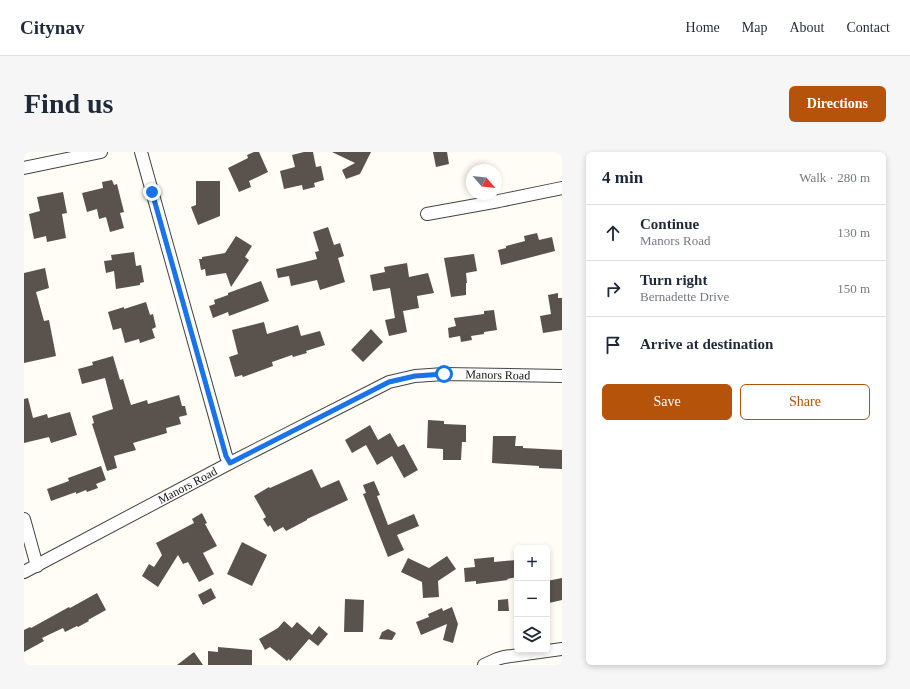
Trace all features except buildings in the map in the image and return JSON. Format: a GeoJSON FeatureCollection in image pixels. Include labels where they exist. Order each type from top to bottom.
{"type":"FeatureCollection","features":[{"type":"Feature","properties":{"kind":"street"},"geometry":{"type":"LineString","coordinates":[[24,168],[101,152]]}},
{"type":"Feature","properties":{"kind":"street"},"geometry":{"type":"LineString","coordinates":[[141,152],[226,456],[230,463]]}},
{"type":"Feature","properties":{"kind":"street"},"geometry":{"type":"LineString","coordinates":[[427,214],[562,188]]}},
{"type":"Feature","properties":{"kind":"street","name":"Manors Road"},"geometry":{"type":"LineString","coordinates":[[24,572],[230,463],[389,382],[405,378],[444,374],[562,376]]}},
{"type":"Feature","properties":{"kind":"street"},"geometry":{"type":"LineString","coordinates":[[24,519],[37,566]]}},
{"type":"Feature","properties":{"kind":"street"},"geometry":{"type":"LineString","coordinates":[[484,665],[504,657],[562,648]]}},
{"type":"Feature","properties":{"kind":"route"},"geometry":{"type":"LineString","coordinates":[[152,192],[226,456],[230,463],[389,382],[415,376],[444,374]]}}]}
